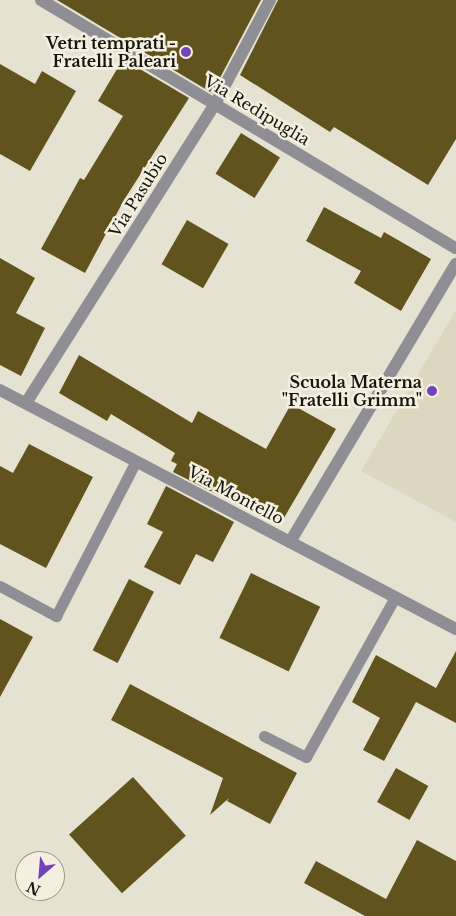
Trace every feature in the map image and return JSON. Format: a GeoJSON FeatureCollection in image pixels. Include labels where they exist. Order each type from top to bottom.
{"type":"FeatureCollection","features":[{"type":"Feature","properties":{"kind":"street","name":"Via Redipuglia"},"geometry":{"type":"LineString","coordinates":[[41,0],[456,248]]}},
{"type":"Feature","properties":{"kind":"street","name":"Via Pasubio"},"geometry":{"type":"LineString","coordinates":[[26,403],[215,104],[270,0]]}},
{"type":"Feature","properties":{"kind":"street"},"geometry":{"type":"LineString","coordinates":[[290,542],[456,264]]}},
{"type":"Feature","properties":{"kind":"street","name":"Via Montello"},"geometry":{"type":"LineString","coordinates":[[0,390],[456,629]]}},
{"type":"Feature","properties":{"kind":"lane"},"geometry":{"type":"LineString","coordinates":[[0,586],[56,616],[136,461]]}},
{"type":"Feature","properties":{"kind":"lane"},"geometry":{"type":"LineString","coordinates":[[264,736],[306,757],[395,597]]}},
{"type":"Feature","properties":{"kind":"shaded area","name":"Scuola Materna \"Fratelli Grimm\""},"geometry":{"type":"Polygon","coordinates":[[[456,310],[456,522],[361,471],[456,310]]]}},
{"type":"Feature","properties":{"kind":"building","name":"Vetri temprati - Fratelli Paleari"},"geometry":{"type":"Polygon","coordinates":[[[57,0],[261,0],[212,93],[57,0]]]}},
{"type":"Feature","properties":{"kind":"building"},"geometry":{"type":"Polygon","coordinates":[[[278,0],[456,0],[456,139],[428,185],[334,127],[330,132],[240,75],[278,0]]]}},
{"type":"Feature","properties":{"kind":"building"},"geometry":{"type":"Polygon","coordinates":[[[123,59],[189,98],[124,200],[85,273],[41,249],[80,178],[84,180],[123,116],[98,101],[123,59]]]}},
{"type":"Feature","properties":{"kind":"building"},"geometry":{"type":"Polygon","coordinates":[[[0,64],[35,84],[42,71],[76,91],[30,171],[0,154],[0,64]]]}},
{"type":"Feature","properties":{"kind":"building"},"geometry":{"type":"Polygon","coordinates":[[[241,133],[280,157],[255,198],[216,174],[241,133]]]}},
{"type":"Feature","properties":{"kind":"building"},"geometry":{"type":"Polygon","coordinates":[[[324,207],[381,238],[384,232],[431,259],[401,311],[354,283],[361,271],[306,241],[324,207]]]}},
{"type":"Feature","properties":{"kind":"building"},"geometry":{"type":"Polygon","coordinates":[[[187,220],[229,244],[203,288],[162,264],[187,220]]]}},
{"type":"Feature","properties":{"kind":"building"},"geometry":{"type":"Polygon","coordinates":[[[0,258],[35,278],[16,313],[45,328],[21,376],[0,365],[0,258]]]}},
{"type":"Feature","properties":{"kind":"building"},"geometry":{"type":"Polygon","coordinates":[[[79,355],[192,423],[198,411],[266,449],[291,404],[336,429],[281,523],[244,502],[242,507],[173,472],[177,464],[171,461],[175,453],[111,414],[107,421],[59,393],[79,355]]]}},
{"type":"Feature","properties":{"kind":"building"},"geometry":{"type":"Polygon","coordinates":[[[29,444],[93,477],[46,568],[0,544],[0,466],[13,473],[29,444]]]}},
{"type":"Feature","properties":{"kind":"building"},"geometry":{"type":"Polygon","coordinates":[[[166,486],[234,522],[213,562],[196,554],[180,585],[144,567],[163,532],[147,524],[166,486]]]}},
{"type":"Feature","properties":{"kind":"building"},"geometry":{"type":"Polygon","coordinates":[[[251,573],[320,607],[289,671],[219,638],[251,573]]]}},
{"type":"Feature","properties":{"kind":"building"},"geometry":{"type":"Polygon","coordinates":[[[129,579],[154,592],[118,663],[93,650],[129,579]]]}},
{"type":"Feature","properties":{"kind":"building"},"geometry":{"type":"Polygon","coordinates":[[[0,619],[33,637],[0,697],[0,619]]]}},
{"type":"Feature","properties":{"kind":"building"},"geometry":{"type":"Polygon","coordinates":[[[456,651],[456,723],[416,702],[384,761],[363,750],[380,718],[352,702],[376,655],[436,688],[456,651]]]}},
{"type":"Feature","properties":{"kind":"building"},"geometry":{"type":"Polygon","coordinates":[[[130,684],[297,773],[270,824],[227,801],[229,798],[210,815],[223,778],[111,720],[130,684]]]}},
{"type":"Feature","properties":{"kind":"building"},"geometry":{"type":"Polygon","coordinates":[[[396,768],[428,786],[409,820],[377,802],[396,768]]]}},
{"type":"Feature","properties":{"kind":"building"},"geometry":{"type":"Polygon","coordinates":[[[133,777],[186,836],[122,893],[69,835],[133,777]]]}},
{"type":"Feature","properties":{"kind":"building"},"geometry":{"type":"Polygon","coordinates":[[[417,840],[456,861],[456,916],[365,916],[304,883],[316,861],[386,899],[417,840]]]}},
{"type":"Feature","properties":{"kind":"place","name":"Vetri temprati - Fratelli Paleari"},"geometry":{"type":"Point","coordinates":[186,52]}},
{"type":"Feature","properties":{"kind":"place","name":"Scuola Materna \"Fratelli Grimm\""},"geometry":{"type":"Point","coordinates":[432,391]}}]}
